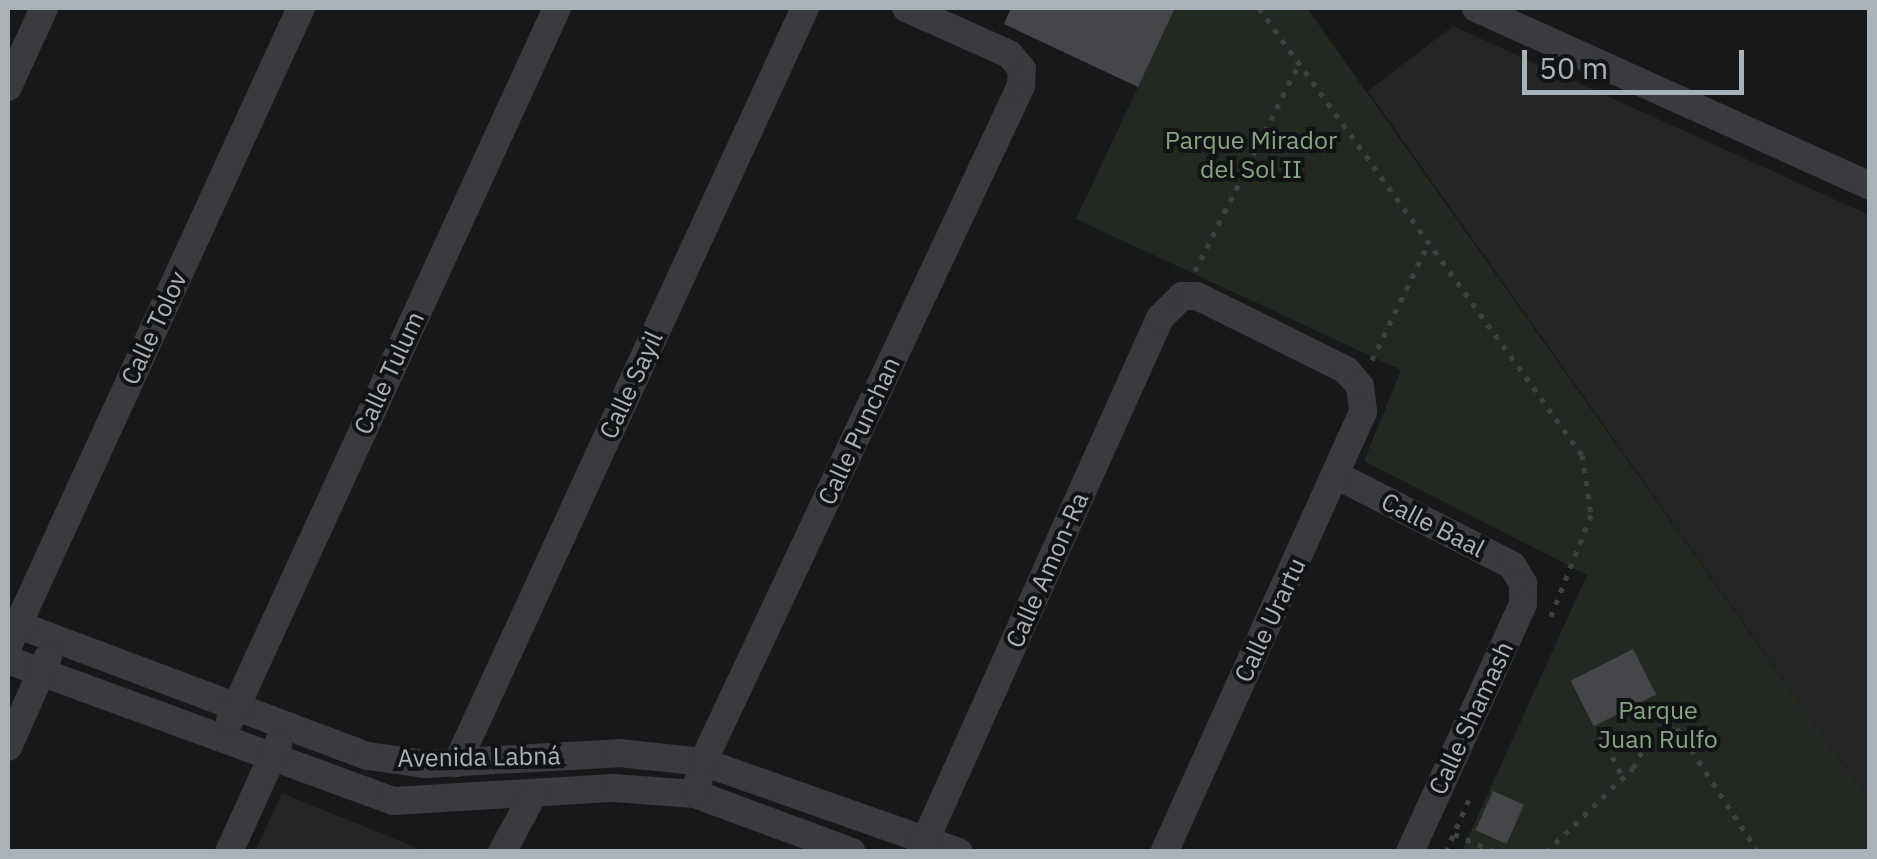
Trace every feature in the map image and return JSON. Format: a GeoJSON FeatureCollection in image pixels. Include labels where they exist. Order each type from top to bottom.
{"type":"FeatureCollection","features":[{"type":"Feature","properties":{"kind":"street"},"geometry":{"type":"LineString","coordinates":[[8,87],[44,8]]}},
{"type":"Feature","properties":{"kind":"street","name":"Calle Tolov"},"geometry":{"type":"LineString","coordinates":[[11,631],[302,8]]}},
{"type":"Feature","properties":{"kind":"street","name":"Calle Tulum"},"geometry":{"type":"LineString","coordinates":[[222,740],[556,8]]}},
{"type":"Feature","properties":{"kind":"street","name":"Calle Sayil"},"geometry":{"type":"LineString","coordinates":[[457,763],[805,8]]}},
{"type":"Feature","properties":{"kind":"street","name":"Calle Punchan"},"geometry":{"type":"LineString","coordinates":[[695,794],[703,762],[1021,86],[1022,69],[1009,54],[906,8]]}},
{"type":"Feature","properties":{"kind":"street"},"geometry":{"type":"LineString","coordinates":[[1476,8],[1870,186]]}},
{"type":"Feature","properties":{"kind":"street"},"geometry":{"type":"LineString","coordinates":[[1182,296],[1212,301],[1346,370],[1360,386]]}},
{"type":"Feature","properties":{"kind":"street","name":"Calle Amon-Ra"},"geometry":{"type":"LineString","coordinates":[[923,846],[1160,318],[1182,296]]}},
{"type":"Feature","properties":{"kind":"street","name":"Calle Urartu"},"geometry":{"type":"LineString","coordinates":[[1164,852],[1363,412],[1360,386]]}},
{"type":"Feature","properties":{"kind":"street","name":"Calle Baal"},"geometry":{"type":"LineString","coordinates":[[1336,475],[1512,565],[1523,583]]}},
{"type":"Feature","properties":{"kind":"street","name":"Calle Shamash"},"geometry":{"type":"LineString","coordinates":[[1410,852],[1523,604],[1523,583]]}},
{"type":"Feature","properties":{"kind":"street","name":"Avenida Labná"},"geometry":{"type":"LineString","coordinates":[[11,631],[56,639],[368,756],[457,763],[619,753],[703,762],[923,846],[959,852]]}},
{"type":"Feature","properties":{"kind":"street"},"geometry":{"type":"LineString","coordinates":[[8,747],[56,639]]}},
{"type":"Feature","properties":{"kind":"street","name":"Avenida Labná"},"geometry":{"type":"LineString","coordinates":[[8,660],[394,801],[534,794],[695,794],[852,852]]}},
{"type":"Feature","properties":{"kind":"street"},"geometry":{"type":"LineString","coordinates":[[229,852],[286,724]]}},
{"type":"Feature","properties":{"kind":"street"},"geometry":{"type":"LineString","coordinates":[[502,852],[534,794]]}},
{"type":"Feature","properties":{"kind":"path"},"geometry":{"type":"LineString","coordinates":[[1259,8],[1582,455],[1591,515],[1548,623]]}},
{"type":"Feature","properties":{"kind":"path"},"geometry":{"type":"LineString","coordinates":[[1182,296],[1300,63]]}},
{"type":"Feature","properties":{"kind":"path"},"geometry":{"type":"LineString","coordinates":[[1360,386],[1428,242]]}},
{"type":"Feature","properties":{"kind":"path"},"geometry":{"type":"LineString","coordinates":[[1546,852],[1622,777],[1646,744],[1678,728],[1758,852]]}},
{"type":"Feature","properties":{"kind":"path"},"geometry":{"type":"LineString","coordinates":[[1600,734],[1622,777]]}},
{"type":"Feature","properties":{"kind":"path"},"geometry":{"type":"LineString","coordinates":[[1446,852],[1477,781]]}},
{"type":"Feature","properties":{"kind":"path"},"geometry":{"type":"LineString","coordinates":[[1423,822],[1496,852]]}},
{"type":"Feature","properties":{"kind":"shaded area"},"geometry":{"type":"Polygon","coordinates":[[[1453,26],[1869,215],[1869,801],[1368,91],[1453,26]]]}},
{"type":"Feature","properties":{"kind":"shaded area"},"geometry":{"type":"Polygon","coordinates":[[[282,793],[424,851],[255,851],[282,793]]]}},
{"type":"Feature","properties":{"kind":"green space","name":"Parque Mirador del Sol II"},"geometry":{"type":"Polygon","coordinates":[[[1175,8],[1307,8],[1869,801],[1869,851],[1462,851],[1587,575],[1364,461],[1401,370],[1076,219],[1175,8]]]}},
{"type":"Feature","properties":{"kind":"building"},"geometry":{"type":"Polygon","coordinates":[[[1011,8],[1175,8],[1138,87],[1004,24],[1011,8]]]}},
{"type":"Feature","properties":{"kind":"building"},"geometry":{"type":"Polygon","coordinates":[[[1633,649],[1656,694],[1594,726],[1571,681],[1633,649]]]}},
{"type":"Feature","properties":{"kind":"building"},"geometry":{"type":"Polygon","coordinates":[[[1493,791],[1524,805],[1507,844],[1476,830],[1493,791]]]}},
{"type":"Feature","properties":{"kind":"park label","name":"Parque Juan Rulfo"},"geometry":{"type":"Point","coordinates":[1658,726]}}]}
